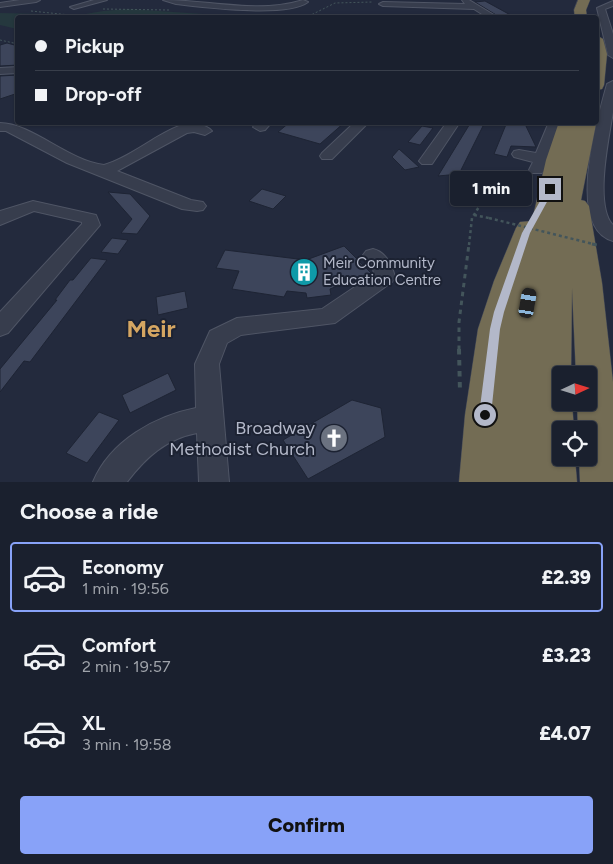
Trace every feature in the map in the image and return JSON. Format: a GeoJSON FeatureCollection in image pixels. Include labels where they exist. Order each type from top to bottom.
{"type":"FeatureCollection","features":[{"type":"Feature","properties":{"kind":"highway"},"geometry":{"type":"LineString","coordinates":[[581,15],[580,10],[584,0]]}},
{"type":"Feature","properties":{"kind":"highway"},"geometry":{"type":"LineString","coordinates":[[590,15],[591,0]]}},
{"type":"Feature","properties":{"kind":"highway"},"geometry":{"type":"LineString","coordinates":[[481,482],[485,415],[497,321],[526,233],[557,160],[556,125]]}},
{"type":"Feature","properties":{"kind":"highway"},"geometry":{"type":"LineString","coordinates":[[516,482],[516,412],[525,320],[550,174],[584,125]]}},
{"type":"Feature","properties":{"kind":"highway"},"geometry":{"type":"LineString","coordinates":[[550,174],[568,196],[554,302],[552,414],[555,482]]}},
{"type":"Feature","properties":{"kind":"highway"},"geometry":{"type":"LineString","coordinates":[[550,174],[587,283],[602,482]]}},
{"type":"Feature","properties":{"kind":"street"},"geometry":{"type":"LineString","coordinates":[[0,6],[36,0]]}},
{"type":"Feature","properties":{"kind":"street"},"geometry":{"type":"LineString","coordinates":[[75,10],[103,0]]}},
{"type":"Feature","properties":{"kind":"street"},"geometry":{"type":"LineString","coordinates":[[167,0],[213,6],[267,7],[297,6],[304,2]]}},
{"type":"Feature","properties":{"kind":"street"},"geometry":{"type":"LineString","coordinates":[[463,0],[490,15]]}},
{"type":"Feature","properties":{"kind":"street"},"geometry":{"type":"LineString","coordinates":[[613,3],[602,6],[613,51]]}},
{"type":"Feature","properties":{"kind":"street"},"geometry":{"type":"LineString","coordinates":[[383,4],[476,7]]}},
{"type":"Feature","properties":{"kind":"street"},"geometry":{"type":"LineString","coordinates":[[408,5],[414,12]]}},
{"type":"Feature","properties":{"kind":"street"},"geometry":{"type":"LineString","coordinates":[[267,7],[268,15]]}},
{"type":"Feature","properties":{"kind":"street"},"geometry":{"type":"LineString","coordinates":[[0,71],[15,70]]}},
{"type":"Feature","properties":{"kind":"street"},"geometry":{"type":"LineString","coordinates":[[604,237],[596,203],[598,156],[610,108],[612,90]]}},
{"type":"Feature","properties":{"kind":"street"},"geometry":{"type":"LineString","coordinates":[[0,127],[15,120]]}},
{"type":"Feature","properties":{"kind":"street"},"geometry":{"type":"LineString","coordinates":[[327,156],[360,125]]}},
{"type":"Feature","properties":{"kind":"street"},"geometry":{"type":"LineString","coordinates":[[427,161],[452,125]]}},
{"type":"Feature","properties":{"kind":"street"},"geometry":{"type":"LineString","coordinates":[[518,154],[550,174],[556,125]]}},
{"type":"Feature","properties":{"kind":"street"},"geometry":{"type":"LineString","coordinates":[[0,127],[9,127],[96,169],[188,205],[197,206]]}},
{"type":"Feature","properties":{"kind":"street"},"geometry":{"type":"LineString","coordinates":[[96,169],[102,170],[116,165],[184,130],[195,128],[205,131]]}},
{"type":"Feature","properties":{"kind":"street"},"geometry":{"type":"LineString","coordinates":[[0,220],[6,215],[33,206],[90,219],[91,225],[0,327]]}},
{"type":"Feature","properties":{"kind":"street"},"geometry":{"type":"LineString","coordinates":[[214,482],[207,364],[218,337],[237,327],[327,318],[385,277],[383,266],[373,255]]}},
{"type":"Feature","properties":{"kind":"street"},"geometry":{"type":"LineString","coordinates":[[108,482],[126,459],[150,438],[175,425],[211,418]]}},
{"type":"Feature","properties":{"kind":"path"},"geometry":{"type":"LineString","coordinates":[[311,15],[335,3],[383,4]]}},
{"type":"Feature","properties":{"kind":"path"},"geometry":{"type":"LineString","coordinates":[[100,10],[126,8],[169,10]]}},
{"type":"Feature","properties":{"kind":"path"},"geometry":{"type":"LineString","coordinates":[[62,15],[75,10]]}},
{"type":"Feature","properties":{"kind":"path"},"geometry":{"type":"LineString","coordinates":[[31,11],[44,11],[57,15]]}},
{"type":"Feature","properties":{"kind":"path"},"geometry":{"type":"LineString","coordinates":[[0,40],[15,43]]}},
{"type":"Feature","properties":{"kind":"path"},"geometry":{"type":"LineString","coordinates":[[460,394],[459,322],[472,218],[482,202],[550,174]]}},
{"type":"Feature","properties":{"kind":"path"},"geometry":{"type":"LineString","coordinates":[[474,215],[604,237]]}},
{"type":"Feature","properties":{"kind":"shaded area"},"geometry":{"type":"Polygon","coordinates":[[[129,9],[218,15],[80,15],[129,9]]]}},
{"type":"Feature","properties":{"kind":"shaded area"},"geometry":{"type":"Polygon","coordinates":[[[0,13],[47,15],[15,15],[15,29],[0,25],[0,13]]]}},
{"type":"Feature","properties":{"kind":"building"},"geometry":{"type":"Polygon","coordinates":[[[485,1],[511,15],[496,15],[475,2],[485,1]]]}},
{"type":"Feature","properties":{"kind":"building"},"geometry":{"type":"Polygon","coordinates":[[[7,43],[15,45],[15,65],[0,66],[0,45],[7,43]]]}},
{"type":"Feature","properties":{"kind":"building"},"geometry":{"type":"Polygon","coordinates":[[[15,75],[15,94],[0,99],[0,76],[15,75]]]}},
{"type":"Feature","properties":{"kind":"building"},"geometry":{"type":"Polygon","coordinates":[[[286,125],[342,125],[320,144],[278,132],[286,125]]]}},
{"type":"Feature","properties":{"kind":"building"},"geometry":{"type":"Polygon","coordinates":[[[469,125],[484,125],[459,174],[438,176],[469,125]]]}},
{"type":"Feature","properties":{"kind":"building"},"geometry":{"type":"Polygon","coordinates":[[[506,125],[525,125],[536,147],[511,146],[507,157],[494,154],[506,125]]]}},
{"type":"Feature","properties":{"kind":"building"},"geometry":{"type":"Polygon","coordinates":[[[422,126],[433,128],[420,145],[408,142],[422,126]]]}},
{"type":"Feature","properties":{"kind":"building"},"geometry":{"type":"Polygon","coordinates":[[[399,149],[419,167],[405,170],[392,157],[399,149]]]}},
{"type":"Feature","properties":{"kind":"building"},"geometry":{"type":"Polygon","coordinates":[[[262,189],[286,196],[273,209],[249,201],[262,189]]]}},
{"type":"Feature","properties":{"kind":"building"},"geometry":{"type":"Polygon","coordinates":[[[108,192],[130,194],[150,216],[137,234],[121,233],[132,219],[108,192]]]}},
{"type":"Feature","properties":{"kind":"building"},"geometry":{"type":"Polygon","coordinates":[[[112,238],[128,240],[118,254],[101,252],[112,238]]]}},
{"type":"Feature","properties":{"kind":"building","name":"Meir Community Education Centre"},"geometry":{"type":"Polygon","coordinates":[[[344,246],[371,273],[330,289],[331,295],[307,298],[306,293],[287,291],[284,297],[232,289],[239,271],[216,268],[225,250],[306,260],[344,246]]]}},
{"type":"Feature","properties":{"kind":"building"},"geometry":{"type":"Polygon","coordinates":[[[91,258],[107,260],[30,362],[24,361],[0,392],[0,369],[57,300],[55,300],[70,280],[73,280],[91,258]]]}},
{"type":"Feature","properties":{"kind":"building"},"geometry":{"type":"Polygon","coordinates":[[[185,291],[188,308],[158,315],[156,297],[185,291]]]}},
{"type":"Feature","properties":{"kind":"building"},"geometry":{"type":"Polygon","coordinates":[[[168,373],[176,390],[130,413],[122,395],[168,373]]]}},
{"type":"Feature","properties":{"kind":"building","name":"Broadway Methodist Church"},"geometry":{"type":"Polygon","coordinates":[[[352,400],[381,408],[385,437],[308,479],[283,440],[352,400]]]}},
{"type":"Feature","properties":{"kind":"building"},"geometry":{"type":"Polygon","coordinates":[[[99,412],[119,420],[87,463],[66,453],[99,412]]]}},
{"type":"Feature","properties":{"kind":"place","name":"Meir Community Education Centre"},"geometry":{"type":"Point","coordinates":[304,272]}},
{"type":"Feature","properties":{"kind":"place","name":"Broadway Methodist Church"},"geometry":{"type":"Point","coordinates":[334,438]}},
{"type":"Feature","properties":{"kind":"district","name":"Meir"},"geometry":{"type":"Point","coordinates":[151,329]}},
{"type":"Feature","properties":{"kind":"route"},"geometry":{"type":"LineString","coordinates":[[485,415],[495,329],[499,312],[526,233],[550,189]]}}]}
